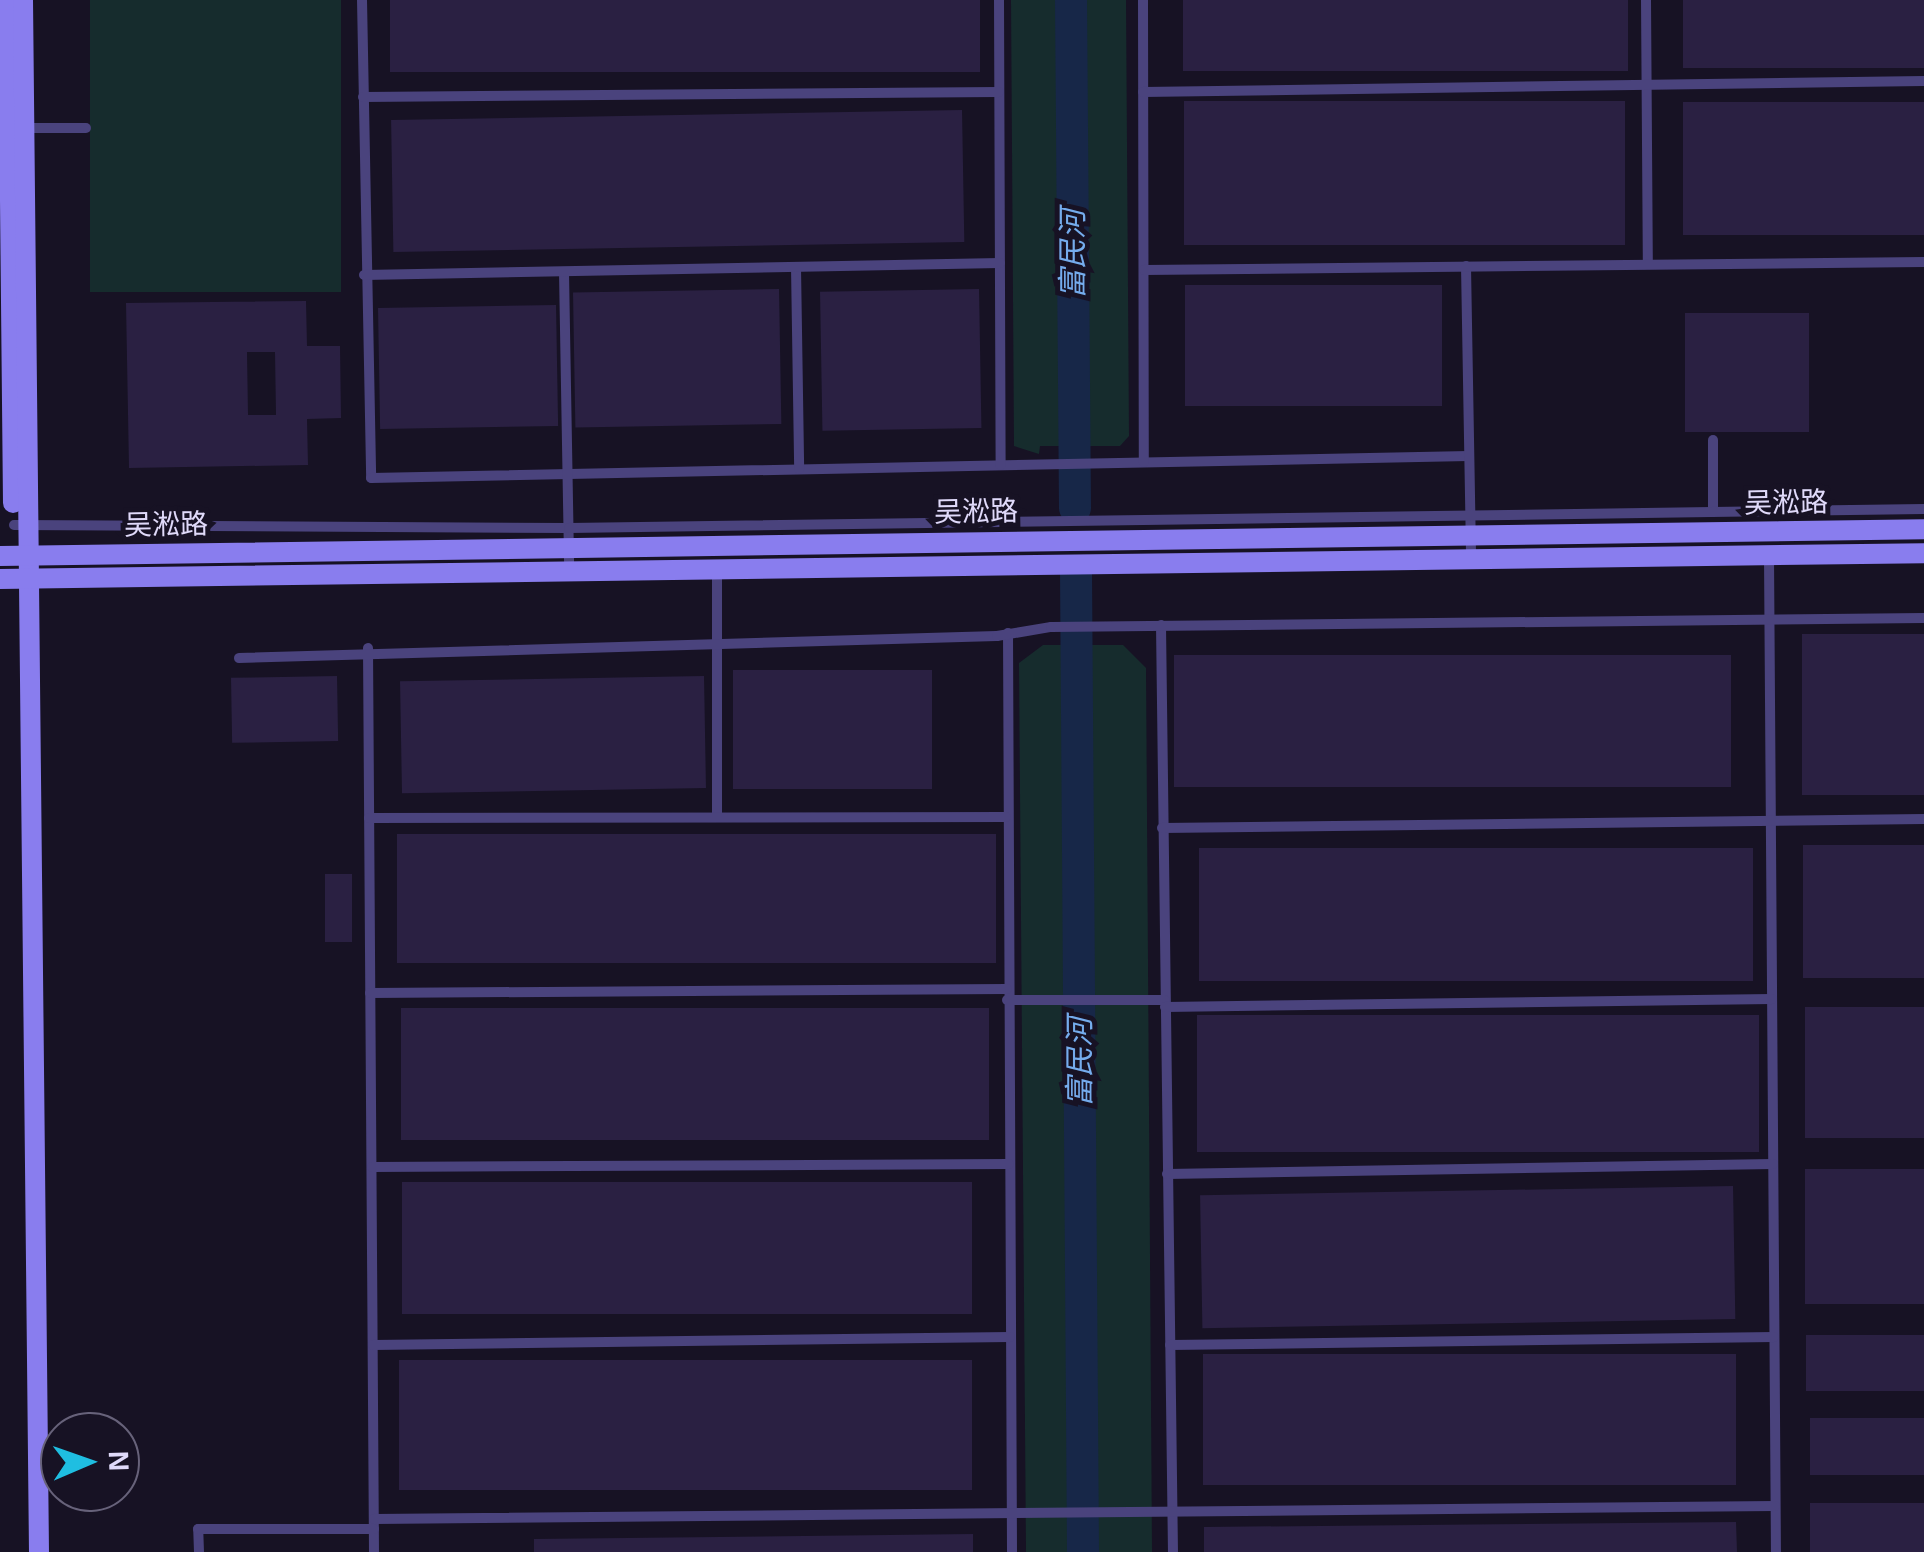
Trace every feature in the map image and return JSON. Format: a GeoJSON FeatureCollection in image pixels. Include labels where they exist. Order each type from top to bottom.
{"type":"FeatureCollection","features":[{"type":"Feature","properties":{"kind":"main road"},"geometry":{"type":"LineString","coordinates":[[8,0],[20,525],[14,555],[39,1552]]}},
{"type":"Feature","properties":{"kind":"main road"},"geometry":{"type":"LineString","coordinates":[[12,183],[24,128],[23,0]]}},
{"type":"Feature","properties":{"kind":"main road","name":"吴淞路"},"geometry":{"type":"LineString","coordinates":[[14,555],[569,536],[1470,524],[1924,530]]}},
{"type":"Feature","properties":{"kind":"main road","name":"吴淞路"},"geometry":{"type":"LineString","coordinates":[[15,579],[1924,553]]}},
{"type":"Feature","properties":{"kind":"main road"},"geometry":{"type":"LineString","coordinates":[[15,579],[26,1552]]}},
{"type":"Feature","properties":{"kind":"lane"},"geometry":{"type":"LineString","coordinates":[[362,0],[364,275],[371,478],[1469,456]]}},
{"type":"Feature","properties":{"kind":"lane"},"geometry":{"type":"LineString","coordinates":[[999,0],[1001,465]]}},
{"type":"Feature","properties":{"kind":"lane"},"geometry":{"type":"LineString","coordinates":[[1143,0],[1144,462]]}},
{"type":"Feature","properties":{"kind":"lane"},"geometry":{"type":"LineString","coordinates":[[1646,0],[1648,264]]}},
{"type":"Feature","properties":{"kind":"lane"},"geometry":{"type":"LineString","coordinates":[[1143,92],[1924,81]]}},
{"type":"Feature","properties":{"kind":"lane"},"geometry":{"type":"LineString","coordinates":[[363,97],[999,92]]}},
{"type":"Feature","properties":{"kind":"lane"},"geometry":{"type":"LineString","coordinates":[[24,128],[86,128]]}},
{"type":"Feature","properties":{"kind":"lane"},"geometry":{"type":"LineString","coordinates":[[1144,270],[1924,262]]}},
{"type":"Feature","properties":{"kind":"lane"},"geometry":{"type":"LineString","coordinates":[[364,275],[1000,263]]}},
{"type":"Feature","properties":{"kind":"lane"},"geometry":{"type":"LineString","coordinates":[[1466,266],[1470,557]]}},
{"type":"Feature","properties":{"kind":"lane"},"geometry":{"type":"LineString","coordinates":[[796,267],[799,469]]}},
{"type":"Feature","properties":{"kind":"lane"},"geometry":{"type":"LineString","coordinates":[[564,272],[569,569]]}},
{"type":"Feature","properties":{"kind":"lane"},"geometry":{"type":"LineString","coordinates":[[1713,440],[1713,512]]}},
{"type":"Feature","properties":{"kind":"lane"},"geometry":{"type":"LineString","coordinates":[[1470,524],[1713,512],[1924,509]]}},
{"type":"Feature","properties":{"kind":"lane"},"geometry":{"type":"LineString","coordinates":[[20,525],[569,536]]}},
{"type":"Feature","properties":{"kind":"lane"},"geometry":{"type":"LineString","coordinates":[[1769,555],[1776,1552]]}},
{"type":"Feature","properties":{"kind":"lane"},"geometry":{"type":"LineString","coordinates":[[717,567],[717,818]]}},
{"type":"Feature","properties":{"kind":"lane"},"geometry":{"type":"LineString","coordinates":[[239,658],[328,658],[368,648],[716,642],[1008,633],[1051,627],[1924,618]]}},
{"type":"Feature","properties":{"kind":"lane"},"geometry":{"type":"LineString","coordinates":[[1161,626],[1173,1552]]}},
{"type":"Feature","properties":{"kind":"lane"},"geometry":{"type":"LineString","coordinates":[[1008,633],[1012,1552]]}},
{"type":"Feature","properties":{"kind":"lane"},"geometry":{"type":"LineString","coordinates":[[368,648],[374,1552]]}},
{"type":"Feature","properties":{"kind":"lane"},"geometry":{"type":"LineString","coordinates":[[370,818],[1006,818]]}},
{"type":"Feature","properties":{"kind":"lane"},"geometry":{"type":"LineString","coordinates":[[1162,828],[1924,819]]}},
{"type":"Feature","properties":{"kind":"lane"},"geometry":{"type":"LineString","coordinates":[[370,993],[1007,994],[1040,1000],[1165,1004],[1772,999]]}},
{"type":"Feature","properties":{"kind":"lane"},"geometry":{"type":"LineString","coordinates":[[372,1166],[1009,1164]]}},
{"type":"Feature","properties":{"kind":"lane"},"geometry":{"type":"LineString","coordinates":[[1168,1174],[1773,1164]]}},
{"type":"Feature","properties":{"kind":"lane"},"geometry":{"type":"LineString","coordinates":[[373,1344],[1010,1337]]}},
{"type":"Feature","properties":{"kind":"lane"},"geometry":{"type":"LineString","coordinates":[[1170,1345],[1774,1338]]}},
{"type":"Feature","properties":{"kind":"lane"},"geometry":{"type":"LineString","coordinates":[[199,1552],[198,1529],[1775,1506]]}},
{"type":"Feature","properties":{"kind":"green space"},"geometry":{"type":"Polygon","coordinates":[[[90,0],[341,0],[341,292],[90,292],[90,0]]]}},
{"type":"Feature","properties":{"kind":"green space"},"geometry":{"type":"Polygon","coordinates":[[[1011,0],[1126,0],[1129,436],[1120,446],[1040,446],[1039,454],[1014,446],[1011,0]]]}},
{"type":"Feature","properties":{"kind":"green space"},"geometry":{"type":"Polygon","coordinates":[[[1043,645],[1123,645],[1146,668],[1152,1552],[1026,1552],[1019,663],[1043,645]]]}},
{"type":"Feature","properties":{"kind":"building"},"geometry":{"type":"Polygon","coordinates":[[[390,0],[980,0],[980,72],[390,72],[390,0]]]}},
{"type":"Feature","properties":{"kind":"building"},"geometry":{"type":"Polygon","coordinates":[[[1183,0],[1628,0],[1628,71],[1183,71],[1183,0]]]}},
{"type":"Feature","properties":{"kind":"building"},"geometry":{"type":"Polygon","coordinates":[[[1683,0],[1924,0],[1924,68],[1683,68],[1683,0]]]}},
{"type":"Feature","properties":{"kind":"building"},"geometry":{"type":"Polygon","coordinates":[[[1184,101],[1625,101],[1625,245],[1184,245],[1184,101]]]}},
{"type":"Feature","properties":{"kind":"building"},"geometry":{"type":"Polygon","coordinates":[[[1683,102],[1924,102],[1924,235],[1683,235],[1683,102]]]}},
{"type":"Feature","properties":{"kind":"building"},"geometry":{"type":"Polygon","coordinates":[[[962,110],[964,242],[393,252],[391,120],[962,110]]]}},
{"type":"Feature","properties":{"kind":"building"},"geometry":{"type":"Polygon","coordinates":[[[1185,285],[1442,285],[1442,406],[1185,406],[1185,285]]]}},
{"type":"Feature","properties":{"kind":"building"},"geometry":{"type":"Polygon","coordinates":[[[779,289],[781,424],[575,428],[573,293],[779,289]]]}},
{"type":"Feature","properties":{"kind":"building"},"geometry":{"type":"Polygon","coordinates":[[[979,289],[981,428],[822,431],[820,292],[979,289]]]}},
{"type":"Feature","properties":{"kind":"building"},"geometry":{"type":"Polygon","coordinates":[[[306,301],[307,346],[340,346],[341,418],[307,419],[308,465],[129,468],[126,303],[306,301]],[[247,352],[248,415],[276,415],[275,352],[247,352]]]}},
{"type":"Feature","properties":{"kind":"building"},"geometry":{"type":"Polygon","coordinates":[[[556,305],[558,426],[380,429],[378,308],[556,305]]]}},
{"type":"Feature","properties":{"kind":"building"},"geometry":{"type":"Polygon","coordinates":[[[1685,313],[1809,313],[1809,432],[1685,432],[1685,313]]]}},
{"type":"Feature","properties":{"kind":"building"},"geometry":{"type":"Polygon","coordinates":[[[1802,634],[1924,634],[1924,795],[1802,795],[1802,634]]]}},
{"type":"Feature","properties":{"kind":"building"},"geometry":{"type":"Polygon","coordinates":[[[1174,655],[1731,655],[1731,787],[1174,787],[1174,655]]]}},
{"type":"Feature","properties":{"kind":"building"},"geometry":{"type":"Polygon","coordinates":[[[733,670],[932,670],[932,789],[733,789],[733,670]]]}},
{"type":"Feature","properties":{"kind":"building"},"geometry":{"type":"Polygon","coordinates":[[[337,676],[338,741],[232,743],[231,678],[337,676]]]}},
{"type":"Feature","properties":{"kind":"building"},"geometry":{"type":"Polygon","coordinates":[[[704,676],[706,788],[402,793],[400,681],[704,676]]]}},
{"type":"Feature","properties":{"kind":"building"},"geometry":{"type":"Polygon","coordinates":[[[397,834],[996,834],[996,963],[397,963],[397,834]]]}},
{"type":"Feature","properties":{"kind":"building"},"geometry":{"type":"Polygon","coordinates":[[[1803,845],[1924,845],[1924,978],[1803,978],[1803,845]]]}},
{"type":"Feature","properties":{"kind":"building"},"geometry":{"type":"Polygon","coordinates":[[[1199,848],[1753,848],[1753,981],[1199,981],[1199,848]]]}},
{"type":"Feature","properties":{"kind":"building"},"geometry":{"type":"Polygon","coordinates":[[[325,874],[352,874],[352,942],[325,942],[325,874]]]}},
{"type":"Feature","properties":{"kind":"building"},"geometry":{"type":"Polygon","coordinates":[[[1805,1007],[1924,1007],[1924,1138],[1805,1138],[1805,1007]]]}},
{"type":"Feature","properties":{"kind":"building"},"geometry":{"type":"Polygon","coordinates":[[[401,1008],[989,1008],[989,1140],[401,1140],[401,1008]]]}},
{"type":"Feature","properties":{"kind":"building"},"geometry":{"type":"Polygon","coordinates":[[[1197,1015],[1759,1015],[1759,1152],[1197,1152],[1197,1015]]]}},
{"type":"Feature","properties":{"kind":"building"},"geometry":{"type":"Polygon","coordinates":[[[1805,1169],[1924,1169],[1924,1304],[1805,1304],[1805,1169]]]}},
{"type":"Feature","properties":{"kind":"building"},"geometry":{"type":"Polygon","coordinates":[[[402,1182],[972,1182],[972,1314],[402,1314],[402,1182]]]}},
{"type":"Feature","properties":{"kind":"building"},"geometry":{"type":"Polygon","coordinates":[[[1733,1186],[1735,1319],[1202,1328],[1200,1195],[1733,1186]]]}},
{"type":"Feature","properties":{"kind":"building"},"geometry":{"type":"Polygon","coordinates":[[[1806,1335],[1924,1335],[1924,1391],[1806,1391],[1806,1335]]]}},
{"type":"Feature","properties":{"kind":"building"},"geometry":{"type":"Polygon","coordinates":[[[1203,1354],[1736,1354],[1736,1485],[1203,1485],[1203,1354]]]}},
{"type":"Feature","properties":{"kind":"building"},"geometry":{"type":"Polygon","coordinates":[[[399,1360],[972,1360],[972,1490],[399,1490],[399,1360]]]}},
{"type":"Feature","properties":{"kind":"building"},"geometry":{"type":"Polygon","coordinates":[[[1810,1418],[1924,1418],[1924,1475],[1810,1475],[1810,1418]]]}},
{"type":"Feature","properties":{"kind":"building"},"geometry":{"type":"Polygon","coordinates":[[[1810,1503],[1924,1503],[1924,1552],[1810,1552],[1810,1503]]]}},
{"type":"Feature","properties":{"kind":"building"},"geometry":{"type":"Polygon","coordinates":[[[1736,1522],[1737,1552],[1204,1552],[1204,1527],[1736,1522]]]}},
{"type":"Feature","properties":{"kind":"building"},"geometry":{"type":"Polygon","coordinates":[[[973,1534],[973,1552],[534,1552],[534,1539],[973,1534]]]}},
{"type":"Feature","properties":{"kind":"waterway","name":"富民河"},"geometry":{"type":"LineString","coordinates":[[1071,0],[1075,508]]}},
{"type":"Feature","properties":{"kind":"waterway","name":"富民河"},"geometry":{"type":"LineString","coordinates":[[1076,572],[1083,1552]]}}]}
